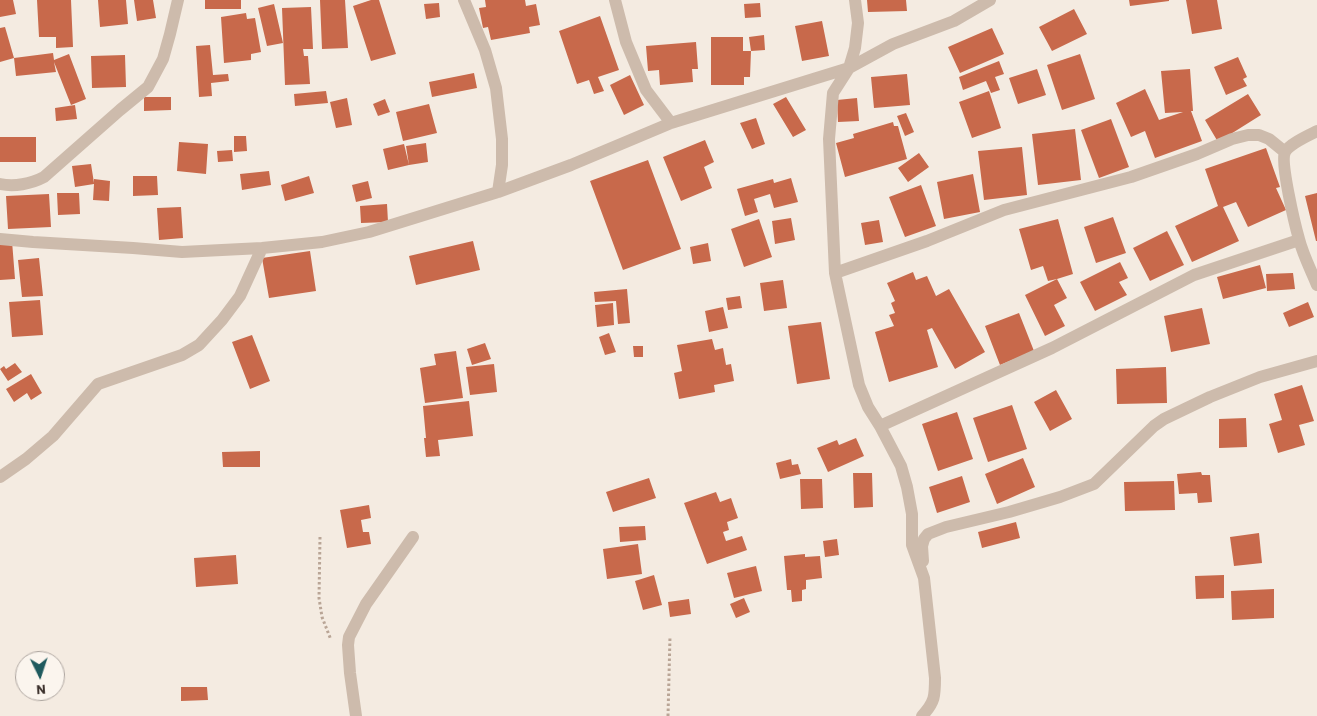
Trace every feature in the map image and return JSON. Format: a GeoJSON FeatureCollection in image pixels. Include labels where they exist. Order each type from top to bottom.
{"type":"FeatureCollection","features":[{"type":"Feature","properties":{"kind":"street"},"geometry":{"type":"LineString","coordinates":[[0,184],[27,184],[44,177],[148,87],[163,59],[178,0]]}},
{"type":"Feature","properties":{"kind":"street"},"geometry":{"type":"LineString","coordinates":[[464,0],[485,50],[496,88],[502,139],[502,165],[498,192]]}},
{"type":"Feature","properties":{"kind":"street"},"geometry":{"type":"LineString","coordinates":[[615,0],[626,42],[646,90],[671,123]]}},
{"type":"Feature","properties":{"kind":"street"},"geometry":{"type":"LineString","coordinates":[[855,0],[858,23],[855,48],[849,68],[833,93],[829,139],[836,272],[859,385],[868,407],[901,466],[912,514],[912,545],[924,578]]}},
{"type":"Feature","properties":{"kind":"street"},"geometry":{"type":"LineString","coordinates":[[0,238],[182,252],[262,248],[322,242],[369,232],[498,192],[571,165],[671,123],[849,68],[893,44],[954,21],[990,0]]}},
{"type":"Feature","properties":{"kind":"street"},"geometry":{"type":"LineString","coordinates":[[1317,131],[1289,148],[1285,152],[1284,158],[1300,240],[1317,286]]}},
{"type":"Feature","properties":{"kind":"street"},"geometry":{"type":"LineString","coordinates":[[836,272],[928,241],[1004,210],[1131,177],[1197,154],[1232,139],[1248,135],[1259,135],[1269,139],[1285,152]]}},
{"type":"Feature","properties":{"kind":"street"},"geometry":{"type":"LineString","coordinates":[[880,426],[1052,348],[1194,275],[1300,240]]}},
{"type":"Feature","properties":{"kind":"street"},"geometry":{"type":"LineString","coordinates":[[0,477],[26,459],[53,436],[98,384],[182,355],[199,345],[222,320],[240,296],[262,248]]}},
{"type":"Feature","properties":{"kind":"street"},"geometry":{"type":"LineString","coordinates":[[922,716],[931,706],[935,693],[922,546],[928,534],[946,527],[1009,512],[1060,497],[1094,484],[1154,426],[1164,419],[1210,397],[1260,377],[1317,361]]}},
{"type":"Feature","properties":{"kind":"street"},"geometry":{"type":"LineString","coordinates":[[356,716],[349,661],[349,637],[366,604],[413,537]]}},
{"type":"Feature","properties":{"kind":"path"},"geometry":{"type":"LineString","coordinates":[[320,538],[319,598],[322,617],[339,653],[349,661]]}},
{"type":"Feature","properties":{"kind":"path"},"geometry":{"type":"LineString","coordinates":[[668,716],[670,636]]}},
{"type":"Feature","properties":{"kind":"building"},"geometry":{"type":"Polygon","coordinates":[[[0,0],[13,0],[16,14],[0,17],[0,0]]]}},
{"type":"Feature","properties":{"kind":"building"},"geometry":{"type":"Polygon","coordinates":[[[37,0],[71,0],[73,47],[56,48],[56,37],[39,37],[37,0]]]}},
{"type":"Feature","properties":{"kind":"building"},"geometry":{"type":"Polygon","coordinates":[[[98,0],[126,0],[128,24],[100,27],[98,0]]]}},
{"type":"Feature","properties":{"kind":"building"},"geometry":{"type":"Polygon","coordinates":[[[134,0],[153,0],[156,18],[137,21],[134,0]]]}},
{"type":"Feature","properties":{"kind":"building"},"geometry":{"type":"Polygon","coordinates":[[[205,0],[241,0],[241,9],[205,9],[205,0]]]}},
{"type":"Feature","properties":{"kind":"building"},"geometry":{"type":"Polygon","coordinates":[[[320,0],[345,0],[348,48],[322,49],[320,0]]]}},
{"type":"Feature","properties":{"kind":"building"},"geometry":{"type":"Polygon","coordinates":[[[371,0],[379,0],[396,54],[371,61],[353,6],[371,0]]]}},
{"type":"Feature","properties":{"kind":"building"},"geometry":{"type":"Polygon","coordinates":[[[485,0],[525,0],[526,6],[536,4],[540,25],[529,27],[530,33],[491,40],[488,27],[483,28],[479,8],[486,7],[485,0]]]}},
{"type":"Feature","properties":{"kind":"building"},"geometry":{"type":"Polygon","coordinates":[[[867,0],[906,0],[907,11],[868,12],[867,0]]]}},
{"type":"Feature","properties":{"kind":"building"},"geometry":{"type":"Polygon","coordinates":[[[1129,0],[1169,0],[1169,1],[1130,6],[1129,0]]]}},
{"type":"Feature","properties":{"kind":"building"},"geometry":{"type":"Polygon","coordinates":[[[1186,0],[1217,0],[1222,29],[1192,34],[1186,0]]]}},
{"type":"Feature","properties":{"kind":"building"},"geometry":{"type":"Polygon","coordinates":[[[439,3],[440,17],[426,19],[424,4],[439,3]]]}},
{"type":"Feature","properties":{"kind":"building"},"geometry":{"type":"Polygon","coordinates":[[[760,3],[761,17],[745,18],[744,4],[760,3]]]}},
{"type":"Feature","properties":{"kind":"building"},"geometry":{"type":"Polygon","coordinates":[[[274,4],[283,43],[267,46],[258,8],[274,4]]]}},
{"type":"Feature","properties":{"kind":"building"},"geometry":{"type":"Polygon","coordinates":[[[311,7],[313,49],[303,49],[304,56],[308,56],[310,84],[285,85],[282,8],[311,7]]]}},
{"type":"Feature","properties":{"kind":"building"},"geometry":{"type":"Polygon","coordinates":[[[1074,9],[1087,34],[1052,51],[1039,27],[1074,9]]]}},
{"type":"Feature","properties":{"kind":"building"},"geometry":{"type":"Polygon","coordinates":[[[246,13],[247,19],[255,18],[261,52],[251,54],[251,60],[224,63],[221,17],[246,13]]]}},
{"type":"Feature","properties":{"kind":"building"},"geometry":{"type":"Polygon","coordinates":[[[600,16],[619,70],[598,77],[604,91],[594,94],[589,80],[577,84],[559,31],[600,16]]]}},
{"type":"Feature","properties":{"kind":"building"},"geometry":{"type":"Polygon","coordinates":[[[822,21],[829,56],[802,61],[795,26],[822,21]]]}},
{"type":"Feature","properties":{"kind":"building"},"geometry":{"type":"Polygon","coordinates":[[[5,27],[14,58],[0,62],[0,28],[5,27]]]}},
{"type":"Feature","properties":{"kind":"building"},"geometry":{"type":"Polygon","coordinates":[[[992,28],[1004,54],[960,73],[948,47],[992,28]]]}},
{"type":"Feature","properties":{"kind":"building"},"geometry":{"type":"Polygon","coordinates":[[[764,35],[765,50],[751,51],[749,37],[764,35]]]}},
{"type":"Feature","properties":{"kind":"building"},"geometry":{"type":"Polygon","coordinates":[[[711,37],[743,37],[743,51],[751,51],[750,77],[744,77],[744,85],[711,85],[711,37]]]}},
{"type":"Feature","properties":{"kind":"building"},"geometry":{"type":"Polygon","coordinates":[[[696,42],[698,69],[692,69],[693,82],[660,85],[659,70],[648,71],[646,46],[696,42]]]}},
{"type":"Feature","properties":{"kind":"building"},"geometry":{"type":"Polygon","coordinates":[[[210,45],[213,75],[228,74],[229,81],[211,83],[212,96],[199,97],[196,46],[210,45]]]}},
{"type":"Feature","properties":{"kind":"building"},"geometry":{"type":"Polygon","coordinates":[[[53,53],[54,60],[69,54],[86,99],[71,105],[54,62],[56,72],[16,76],[14,58],[53,53]]]}},
{"type":"Feature","properties":{"kind":"building"},"geometry":{"type":"Polygon","coordinates":[[[1080,54],[1095,99],[1062,110],[1047,65],[1080,54]]]}},
{"type":"Feature","properties":{"kind":"building"},"geometry":{"type":"Polygon","coordinates":[[[125,55],[126,87],[92,88],[91,56],[125,55]]]}},
{"type":"Feature","properties":{"kind":"building"},"geometry":{"type":"Polygon","coordinates":[[[1238,57],[1247,77],[1243,79],[1247,86],[1226,95],[1214,67],[1238,57]]]}},
{"type":"Feature","properties":{"kind":"building"},"geometry":{"type":"Polygon","coordinates":[[[999,61],[1004,74],[995,77],[1000,90],[991,93],[986,81],[963,90],[959,77],[999,61]]]}},
{"type":"Feature","properties":{"kind":"building"},"geometry":{"type":"Polygon","coordinates":[[[1037,69],[1046,95],[1018,104],[1009,78],[1037,69]]]}},
{"type":"Feature","properties":{"kind":"building"},"geometry":{"type":"Polygon","coordinates":[[[1190,69],[1193,111],[1191,111],[1202,141],[1155,158],[1145,131],[1131,137],[1116,103],[1145,89],[1159,120],[1183,112],[1165,113],[1161,71],[1190,69]]]}},
{"type":"Feature","properties":{"kind":"building"},"geometry":{"type":"Polygon","coordinates":[[[474,73],[477,88],[432,97],[429,82],[474,73]]]}},
{"type":"Feature","properties":{"kind":"building"},"geometry":{"type":"Polygon","coordinates":[[[907,74],[910,105],[874,108],[871,77],[907,74]]]}},
{"type":"Feature","properties":{"kind":"building"},"geometry":{"type":"Polygon","coordinates":[[[630,75],[644,105],[624,115],[610,85],[630,75]]]}},
{"type":"Feature","properties":{"kind":"building"},"geometry":{"type":"Polygon","coordinates":[[[326,91],[328,103],[295,106],[294,94],[326,91]]]}},
{"type":"Feature","properties":{"kind":"building"},"geometry":{"type":"Polygon","coordinates":[[[989,91],[1001,128],[972,138],[959,102],[989,91]]]}},
{"type":"Feature","properties":{"kind":"building"},"geometry":{"type":"Polygon","coordinates":[[[1248,94],[1261,115],[1218,142],[1205,120],[1248,94]]]}},
{"type":"Feature","properties":{"kind":"building"},"geometry":{"type":"Polygon","coordinates":[[[144,97],[171,97],[171,110],[144,111],[144,97]]]}},
{"type":"Feature","properties":{"kind":"building"},"geometry":{"type":"Polygon","coordinates":[[[786,97],[806,130],[793,137],[773,104],[786,97]]]}},
{"type":"Feature","properties":{"kind":"building"},"geometry":{"type":"Polygon","coordinates":[[[347,98],[352,125],[336,128],[330,102],[347,98]]]}},
{"type":"Feature","properties":{"kind":"building"},"geometry":{"type":"Polygon","coordinates":[[[857,98],[859,121],[838,122],[837,100],[857,98]]]}},
{"type":"Feature","properties":{"kind":"building"},"geometry":{"type":"Polygon","coordinates":[[[385,99],[390,112],[378,116],[373,104],[385,99]]]}},
{"type":"Feature","properties":{"kind":"building"},"geometry":{"type":"Polygon","coordinates":[[[429,104],[437,133],[403,141],[396,112],[429,104]]]}},
{"type":"Feature","properties":{"kind":"building"},"geometry":{"type":"Polygon","coordinates":[[[75,105],[77,119],[56,121],[55,108],[75,105]]]}},
{"type":"Feature","properties":{"kind":"building"},"geometry":{"type":"Polygon","coordinates":[[[906,113],[914,132],[905,136],[897,116],[906,113]]]}},
{"type":"Feature","properties":{"kind":"building"},"geometry":{"type":"Polygon","coordinates":[[[756,118],[765,144],[752,149],[740,123],[756,118]]]}},
{"type":"Feature","properties":{"kind":"building"},"geometry":{"type":"Polygon","coordinates":[[[1111,119],[1129,167],[1099,178],[1081,130],[1111,119]]]}},
{"type":"Feature","properties":{"kind":"building"},"geometry":{"type":"Polygon","coordinates":[[[893,122],[894,126],[898,126],[907,159],[845,177],[836,143],[854,138],[853,134],[893,122]]]}},
{"type":"Feature","properties":{"kind":"building"},"geometry":{"type":"Polygon","coordinates":[[[1075,129],[1081,180],[1038,185],[1032,134],[1075,129]]]}},
{"type":"Feature","properties":{"kind":"building"},"geometry":{"type":"Polygon","coordinates":[[[234,136],[246,136],[247,151],[234,152],[234,136]]]}},
{"type":"Feature","properties":{"kind":"building"},"geometry":{"type":"Polygon","coordinates":[[[0,137],[36,137],[36,162],[0,162],[0,137]]]}},
{"type":"Feature","properties":{"kind":"building"},"geometry":{"type":"Polygon","coordinates":[[[705,140],[714,162],[704,167],[712,188],[681,201],[663,157],[705,140]]]}},
{"type":"Feature","properties":{"kind":"building"},"geometry":{"type":"Polygon","coordinates":[[[179,142],[208,144],[206,174],[177,171],[179,142]]]}},
{"type":"Feature","properties":{"kind":"building"},"geometry":{"type":"Polygon","coordinates":[[[426,143],[428,162],[409,165],[406,146],[426,143]]]}},
{"type":"Feature","properties":{"kind":"building"},"geometry":{"type":"Polygon","coordinates":[[[404,144],[409,165],[388,170],[383,149],[404,144]]]}},
{"type":"Feature","properties":{"kind":"building"},"geometry":{"type":"Polygon","coordinates":[[[1022,147],[1027,195],[984,200],[978,151],[1022,147]]]}},
{"type":"Feature","properties":{"kind":"building"},"geometry":{"type":"Polygon","coordinates":[[[1266,148],[1280,187],[1276,188],[1286,210],[1248,227],[1236,202],[1223,207],[1239,241],[1192,262],[1175,226],[1218,206],[1205,169],[1266,148]]]}},
{"type":"Feature","properties":{"kind":"building"},"geometry":{"type":"Polygon","coordinates":[[[232,150],[233,161],[218,162],[217,151],[232,150]]]}},
{"type":"Feature","properties":{"kind":"building"},"geometry":{"type":"Polygon","coordinates":[[[919,153],[929,167],[908,182],[898,168],[919,153]]]}},
{"type":"Feature","properties":{"kind":"building"},"geometry":{"type":"Polygon","coordinates":[[[648,160],[681,249],[623,270],[590,181],[648,160]]]}},
{"type":"Feature","properties":{"kind":"building"},"geometry":{"type":"Polygon","coordinates":[[[91,164],[94,183],[94,179],[110,181],[109,201],[93,200],[94,184],[75,187],[72,166],[91,164]]]}},
{"type":"Feature","properties":{"kind":"building"},"geometry":{"type":"Polygon","coordinates":[[[269,171],[271,185],[242,190],[240,174],[269,171]]]}},
{"type":"Feature","properties":{"kind":"building"},"geometry":{"type":"Polygon","coordinates":[[[973,174],[980,212],[944,219],[937,182],[973,174]]]}},
{"type":"Feature","properties":{"kind":"building"},"geometry":{"type":"Polygon","coordinates":[[[133,176],[157,176],[158,195],[133,196],[133,176]]]}},
{"type":"Feature","properties":{"kind":"building"},"geometry":{"type":"Polygon","coordinates":[[[309,176],[314,193],[285,201],[281,185],[309,176]]]}},
{"type":"Feature","properties":{"kind":"building"},"geometry":{"type":"Polygon","coordinates":[[[791,178],[798,202],[774,208],[770,194],[754,199],[758,212],[745,216],[737,189],[773,179],[774,183],[791,178]]]}},
{"type":"Feature","properties":{"kind":"building"},"geometry":{"type":"Polygon","coordinates":[[[368,181],[372,198],[356,202],[352,185],[368,181]]]}},
{"type":"Feature","properties":{"kind":"building"},"geometry":{"type":"Polygon","coordinates":[[[921,185],[936,226],[905,237],[889,197],[921,185]]]}},
{"type":"Feature","properties":{"kind":"building"},"geometry":{"type":"Polygon","coordinates":[[[57,193],[79,193],[80,214],[58,215],[57,193]]]}},
{"type":"Feature","properties":{"kind":"building"},"geometry":{"type":"Polygon","coordinates":[[[1317,193],[1317,241],[1316,241],[1305,196],[1317,193]]]}},
{"type":"Feature","properties":{"kind":"building"},"geometry":{"type":"Polygon","coordinates":[[[49,194],[51,227],[8,229],[6,196],[49,194]]]}},
{"type":"Feature","properties":{"kind":"building"},"geometry":{"type":"Polygon","coordinates":[[[387,204],[388,222],[361,223],[360,206],[387,204]]]}},
{"type":"Feature","properties":{"kind":"building"},"geometry":{"type":"Polygon","coordinates":[[[181,207],[183,238],[159,240],[157,208],[181,207]]]}},
{"type":"Feature","properties":{"kind":"building"},"geometry":{"type":"Polygon","coordinates":[[[1113,217],[1126,253],[1096,263],[1084,227],[1113,217]]]}},
{"type":"Feature","properties":{"kind":"building"},"geometry":{"type":"Polygon","coordinates":[[[791,218],[795,240],[775,244],[772,221],[791,218]]]}},
{"type":"Feature","properties":{"kind":"building"},"geometry":{"type":"Polygon","coordinates":[[[759,219],[772,257],[744,267],[731,229],[759,219]]]}},
{"type":"Feature","properties":{"kind":"building"},"geometry":{"type":"Polygon","coordinates":[[[1058,219],[1073,274],[1048,281],[1043,266],[1031,270],[1019,229],[1058,219]]]}},
{"type":"Feature","properties":{"kind":"building"},"geometry":{"type":"Polygon","coordinates":[[[879,220],[883,242],[865,245],[861,223],[879,220]]]}},
{"type":"Feature","properties":{"kind":"building"},"geometry":{"type":"Polygon","coordinates":[[[1167,231],[1184,265],[1150,281],[1133,248],[1167,231]]]}},
{"type":"Feature","properties":{"kind":"building"},"geometry":{"type":"Polygon","coordinates":[[[12,241],[15,279],[0,280],[0,242],[12,241]]]}},
{"type":"Feature","properties":{"kind":"building"},"geometry":{"type":"Polygon","coordinates":[[[473,241],[480,270],[416,285],[409,256],[473,241]]]}},
{"type":"Feature","properties":{"kind":"building"},"geometry":{"type":"Polygon","coordinates":[[[708,243],[711,261],[693,264],[690,247],[708,243]]]}},
{"type":"Feature","properties":{"kind":"building"},"geometry":{"type":"Polygon","coordinates":[[[310,251],[316,291],[269,298],[262,258],[310,251]]]}},
{"type":"Feature","properties":{"kind":"building"},"geometry":{"type":"Polygon","coordinates":[[[39,258],[43,296],[22,297],[18,260],[39,258]]]}},
{"type":"Feature","properties":{"kind":"building"},"geometry":{"type":"Polygon","coordinates":[[[1120,262],[1128,278],[1119,282],[1127,295],[1095,311],[1080,282],[1120,262]]]}},
{"type":"Feature","properties":{"kind":"building"},"geometry":{"type":"Polygon","coordinates":[[[1260,265],[1266,288],[1223,299],[1217,277],[1260,265]]]}},
{"type":"Feature","properties":{"kind":"building"},"geometry":{"type":"Polygon","coordinates":[[[913,272],[916,280],[927,276],[936,296],[949,289],[985,352],[955,369],[932,328],[927,330],[938,367],[889,382],[875,332],[894,326],[889,315],[895,313],[891,303],[895,301],[887,283],[913,272]]]}},
{"type":"Feature","properties":{"kind":"building"},"geometry":{"type":"Polygon","coordinates":[[[1293,273],[1295,289],[1267,291],[1266,274],[1293,273]]]}},
{"type":"Feature","properties":{"kind":"building"},"geometry":{"type":"Polygon","coordinates":[[[1057,279],[1067,298],[1054,305],[1065,326],[1045,336],[1025,295],[1057,279]]]}},
{"type":"Feature","properties":{"kind":"building"},"geometry":{"type":"Polygon","coordinates":[[[783,280],[787,308],[764,311],[760,283],[783,280]]]}},
{"type":"Feature","properties":{"kind":"building"},"geometry":{"type":"Polygon","coordinates":[[[627,289],[630,323],[618,324],[616,301],[595,302],[594,292],[627,289]]]}},
{"type":"Feature","properties":{"kind":"building"},"geometry":{"type":"Polygon","coordinates":[[[740,296],[742,308],[728,310],[726,298],[740,296]]]}},
{"type":"Feature","properties":{"kind":"building"},"geometry":{"type":"Polygon","coordinates":[[[40,300],[43,335],[12,337],[9,302],[40,300]]]}},
{"type":"Feature","properties":{"kind":"building"},"geometry":{"type":"Polygon","coordinates":[[[1308,302],[1314,317],[1289,327],[1283,313],[1308,302]]]}},
{"type":"Feature","properties":{"kind":"building"},"geometry":{"type":"Polygon","coordinates":[[[613,303],[614,325],[597,327],[595,305],[613,303]]]}},
{"type":"Feature","properties":{"kind":"building"},"geometry":{"type":"Polygon","coordinates":[[[723,307],[728,328],[709,332],[705,311],[723,307]]]}},
{"type":"Feature","properties":{"kind":"building"},"geometry":{"type":"Polygon","coordinates":[[[1202,308],[1210,344],[1171,352],[1164,316],[1202,308]]]}},
{"type":"Feature","properties":{"kind":"building"},"geometry":{"type":"Polygon","coordinates":[[[1019,313],[1034,351],[1000,365],[985,326],[1019,313]]]}},
{"type":"Feature","properties":{"kind":"building"},"geometry":{"type":"Polygon","coordinates":[[[821,322],[830,379],[797,384],[788,326],[821,322]]]}},
{"type":"Feature","properties":{"kind":"building"},"geometry":{"type":"Polygon","coordinates":[[[609,333],[616,352],[605,355],[599,337],[609,333]]]}},
{"type":"Feature","properties":{"kind":"building"},"geometry":{"type":"Polygon","coordinates":[[[252,335],[270,381],[250,389],[232,342],[252,335]]]}},
{"type":"Feature","properties":{"kind":"building"},"geometry":{"type":"Polygon","coordinates":[[[712,339],[715,350],[723,348],[726,365],[731,364],[734,381],[714,385],[715,392],[679,399],[674,373],[682,371],[677,345],[712,339]]]}},
{"type":"Feature","properties":{"kind":"building"},"geometry":{"type":"Polygon","coordinates":[[[485,343],[491,359],[472,365],[467,349],[485,343]]]}},
{"type":"Feature","properties":{"kind":"building"},"geometry":{"type":"Polygon","coordinates":[[[633,346],[643,346],[643,357],[634,357],[633,346]]]}},
{"type":"Feature","properties":{"kind":"building"},"geometry":{"type":"Polygon","coordinates":[[[456,351],[463,398],[425,403],[420,368],[436,365],[434,354],[456,351]]]}},
{"type":"Feature","properties":{"kind":"building"},"geometry":{"type":"Polygon","coordinates":[[[15,363],[22,372],[8,381],[0,369],[4,366],[6,369],[15,363]]]}},
{"type":"Feature","properties":{"kind":"building"},"geometry":{"type":"Polygon","coordinates":[[[494,364],[497,392],[470,395],[466,367],[494,364]]]}},
{"type":"Feature","properties":{"kind":"building"},"geometry":{"type":"Polygon","coordinates":[[[1166,367],[1167,403],[1117,404],[1116,369],[1166,367]]]}},
{"type":"Feature","properties":{"kind":"building"},"geometry":{"type":"Polygon","coordinates":[[[31,374],[42,393],[31,400],[27,393],[14,402],[6,389],[31,374]]]}},
{"type":"Feature","properties":{"kind":"building"},"geometry":{"type":"Polygon","coordinates":[[[1302,385],[1314,421],[1299,425],[1305,445],[1278,453],[1269,424],[1282,420],[1274,394],[1302,385]]]}},
{"type":"Feature","properties":{"kind":"building"},"geometry":{"type":"Polygon","coordinates":[[[1056,390],[1072,419],[1050,431],[1034,402],[1056,390]]]}},
{"type":"Feature","properties":{"kind":"building"},"geometry":{"type":"Polygon","coordinates":[[[469,401],[473,436],[438,440],[440,456],[426,457],[423,406],[469,401]]]}},
{"type":"Feature","properties":{"kind":"building"},"geometry":{"type":"Polygon","coordinates":[[[1012,405],[1027,449],[988,462],[973,418],[1012,405]]]}},
{"type":"Feature","properties":{"kind":"building"},"geometry":{"type":"Polygon","coordinates":[[[957,412],[973,459],[938,471],[922,424],[957,412]]]}},
{"type":"Feature","properties":{"kind":"building"},"geometry":{"type":"Polygon","coordinates":[[[1246,418],[1247,447],[1219,448],[1219,419],[1246,418]]]}},
{"type":"Feature","properties":{"kind":"building"},"geometry":{"type":"Polygon","coordinates":[[[856,438],[864,456],[828,472],[817,448],[837,440],[839,445],[856,438]]]}},
{"type":"Feature","properties":{"kind":"building"},"geometry":{"type":"Polygon","coordinates":[[[260,451],[260,467],[223,467],[222,452],[260,451]]]}},
{"type":"Feature","properties":{"kind":"building"},"geometry":{"type":"Polygon","coordinates":[[[1023,458],[1035,487],[997,504],[985,474],[1023,458]]]}},
{"type":"Feature","properties":{"kind":"building"},"geometry":{"type":"Polygon","coordinates":[[[791,459],[792,465],[798,464],[801,474],[780,479],[776,463],[791,459]]]}},
{"type":"Feature","properties":{"kind":"building"},"geometry":{"type":"Polygon","coordinates":[[[1201,472],[1202,475],[1210,475],[1212,502],[1198,503],[1197,493],[1179,494],[1177,474],[1201,472]]]}},
{"type":"Feature","properties":{"kind":"building"},"geometry":{"type":"Polygon","coordinates":[[[853,473],[872,473],[873,507],[854,508],[853,473]]]}},
{"type":"Feature","properties":{"kind":"building"},"geometry":{"type":"Polygon","coordinates":[[[962,476],[970,502],[937,513],[929,487],[962,476]]]}},
{"type":"Feature","properties":{"kind":"building"},"geometry":{"type":"Polygon","coordinates":[[[649,478],[656,498],[613,512],[606,492],[649,478]]]}},
{"type":"Feature","properties":{"kind":"building"},"geometry":{"type":"Polygon","coordinates":[[[800,479],[822,479],[823,508],[801,509],[800,479]]]}},
{"type":"Feature","properties":{"kind":"building"},"geometry":{"type":"Polygon","coordinates":[[[1174,481],[1175,510],[1125,511],[1124,482],[1174,481]]]}},
{"type":"Feature","properties":{"kind":"building"},"geometry":{"type":"Polygon","coordinates":[[[716,492],[720,502],[731,498],[738,518],[727,522],[729,530],[723,532],[726,541],[742,536],[747,550],[707,564],[684,503],[716,492]]]}},
{"type":"Feature","properties":{"kind":"building"},"geometry":{"type":"Polygon","coordinates":[[[369,505],[371,518],[361,520],[363,532],[369,532],[371,544],[347,548],[340,510],[369,505]]]}},
{"type":"Feature","properties":{"kind":"building"},"geometry":{"type":"Polygon","coordinates":[[[1016,522],[1020,538],[982,548],[978,532],[1016,522]]]}},
{"type":"Feature","properties":{"kind":"building"},"geometry":{"type":"Polygon","coordinates":[[[645,526],[646,540],[620,542],[619,527],[645,526]]]}},
{"type":"Feature","properties":{"kind":"building"},"geometry":{"type":"Polygon","coordinates":[[[1259,533],[1262,563],[1234,566],[1230,537],[1259,533]]]}},
{"type":"Feature","properties":{"kind":"building"},"geometry":{"type":"Polygon","coordinates":[[[837,539],[839,555],[825,557],[823,541],[837,539]]]}},
{"type":"Feature","properties":{"kind":"building"},"geometry":{"type":"Polygon","coordinates":[[[638,544],[642,574],[607,579],[603,549],[638,544]]]}},
{"type":"Feature","properties":{"kind":"building"},"geometry":{"type":"Polygon","coordinates":[[[805,554],[805,557],[820,556],[822,578],[806,580],[806,589],[802,590],[802,601],[792,602],[791,590],[787,590],[784,556],[805,554]]]}},
{"type":"Feature","properties":{"kind":"building"},"geometry":{"type":"Polygon","coordinates":[[[236,555],[238,584],[196,587],[194,558],[236,555]]]}},
{"type":"Feature","properties":{"kind":"building"},"geometry":{"type":"Polygon","coordinates":[[[756,566],[762,591],[734,598],[727,573],[756,566]]]}},
{"type":"Feature","properties":{"kind":"building"},"geometry":{"type":"Polygon","coordinates":[[[654,575],[662,605],[643,610],[635,581],[654,575]]]}},
{"type":"Feature","properties":{"kind":"building"},"geometry":{"type":"Polygon","coordinates":[[[1224,575],[1224,598],[1196,599],[1195,576],[1224,575]]]}},
{"type":"Feature","properties":{"kind":"building"},"geometry":{"type":"Polygon","coordinates":[[[1274,589],[1274,618],[1232,620],[1231,591],[1274,589]]]}},
{"type":"Feature","properties":{"kind":"building"},"geometry":{"type":"Polygon","coordinates":[[[744,598],[750,612],[736,618],[730,604],[744,598]]]}},
{"type":"Feature","properties":{"kind":"building"},"geometry":{"type":"Polygon","coordinates":[[[689,599],[691,614],[670,617],[668,602],[689,599]]]}},
{"type":"Feature","properties":{"kind":"building"},"geometry":{"type":"Polygon","coordinates":[[[181,687],[207,687],[208,700],[181,701],[181,687]]]}}]}
